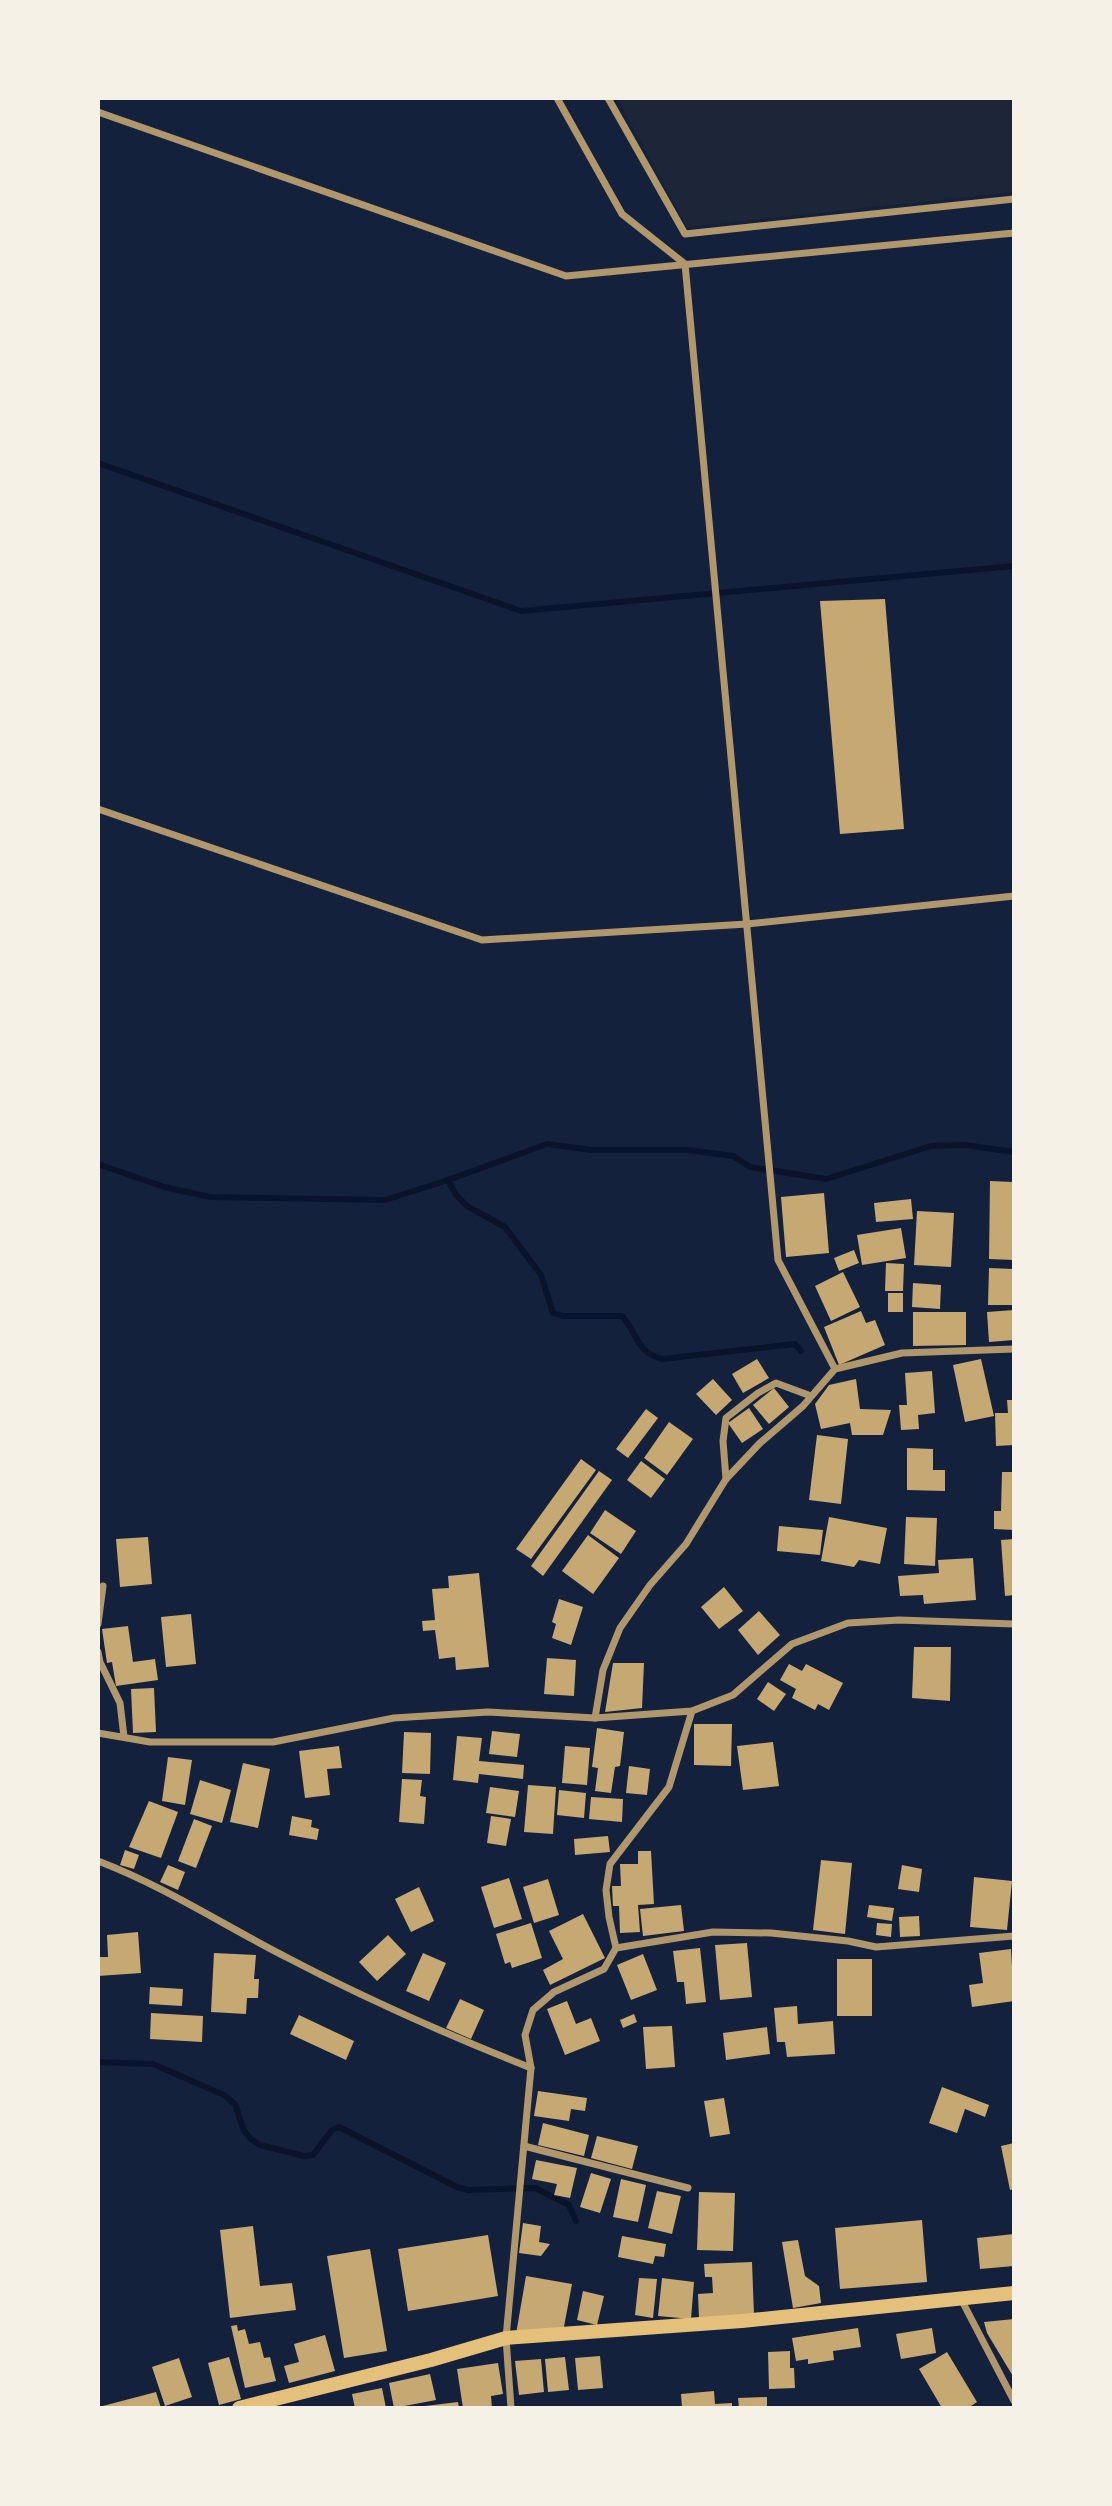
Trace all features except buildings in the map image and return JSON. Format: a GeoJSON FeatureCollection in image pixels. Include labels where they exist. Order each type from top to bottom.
{"type":"FeatureCollection","features":[{"type":"Feature","properties":{"kind":"main road"},"geometry":{"type":"LineString","coordinates":[[239,2408],[431,2360],[506,2338],[742,2321],[1014,2293]]}},
{"type":"Feature","properties":{"kind":"street"},"geometry":{"type":"LineString","coordinates":[[557,98],[622,214],[685,264],[778,1260],[835,1369]]}},
{"type":"Feature","properties":{"kind":"street"},"geometry":{"type":"LineString","coordinates":[[608,98],[685,234],[1014,199]]}},
{"type":"Feature","properties":{"kind":"street"},"geometry":{"type":"LineString","coordinates":[[98,112],[566,276],[1014,233]]}},
{"type":"Feature","properties":{"kind":"street"},"geometry":{"type":"LineString","coordinates":[[98,809],[482,940],[747,924],[1014,896]]}},
{"type":"Feature","properties":{"kind":"street"},"geometry":{"type":"LineString","coordinates":[[595,1718],[603,1670],[620,1628],[650,1585],[686,1544],[726,1479],[835,1369],[902,1353],[1014,1349]]}},
{"type":"Feature","properties":{"kind":"street"},"geometry":{"type":"LineString","coordinates":[[726,1479],[723,1441],[726,1418],[758,1393],[776,1383],[811,1396]]}},
{"type":"Feature","properties":{"kind":"street"},"geometry":{"type":"LineString","coordinates":[[98,1624],[103,1586]]}},
{"type":"Feature","properties":{"kind":"street"},"geometry":{"type":"LineString","coordinates":[[98,1733],[150,1742],[274,1742],[394,1718],[488,1712],[595,1718],[692,1711],[733,1695],[792,1644],[848,1623],[899,1620],[1014,1624]]}},
{"type":"Feature","properties":{"kind":"street"},"geometry":{"type":"LineString","coordinates":[[98,1652],[100,1662],[120,1703],[124,1737]]}},
{"type":"Feature","properties":{"kind":"street"},"geometry":{"type":"LineString","coordinates":[[511,2408],[506,2338],[531,2068],[526,2035],[533,2010],[554,1992],[604,1969],[616,1948],[606,1890],[610,1864],[669,1787],[692,1711]]}},
{"type":"Feature","properties":{"kind":"street"},"geometry":{"type":"LineString","coordinates":[[98,1861],[130,1873],[291,1960],[451,2035],[531,2068]]}},
{"type":"Feature","properties":{"kind":"street"},"geometry":{"type":"LineString","coordinates":[[616,1948],[713,1932],[771,1933],[848,1941],[876,1947],[1014,1936]]}},
{"type":"Feature","properties":{"kind":"street"},"geometry":{"type":"LineString","coordinates":[[524,2146],[688,2189]]}},
{"type":"Feature","properties":{"kind":"street"},"geometry":{"type":"LineString","coordinates":[[961,2299],[1014,2401]]}},
{"type":"Feature","properties":{"kind":"shaded area"},"geometry":{"type":"Polygon","coordinates":[[[617,98],[1014,98],[1014,192],[687,227],[617,98]]]}},
{"type":"Feature","properties":{"kind":"waterway"},"geometry":{"type":"LineString","coordinates":[[98,463],[521,611],[1014,566]]}},
{"type":"Feature","properties":{"kind":"waterway"},"geometry":{"type":"LineString","coordinates":[[98,1164],[164,1187],[210,1197],[385,1200],[547,1144],[592,1150],[688,1150],[733,1156],[750,1167],[826,1179],[931,1146],[965,1145],[1014,1152]]}},
{"type":"Feature","properties":{"kind":"waterway"},"geometry":{"type":"LineString","coordinates":[[448,1180],[456,1195],[467,1206],[505,1227],[541,1275],[553,1313],[563,1316],[622,1316],[642,1347],[662,1359],[795,1344],[801,1351]]}},
{"type":"Feature","properties":{"kind":"waterway"},"geometry":{"type":"LineString","coordinates":[[98,2062],[153,2064],[224,2095],[235,2104],[244,2131],[260,2145],[304,2156],[313,2155],[332,2130],[339,2127],[457,2187],[468,2190],[535,2188],[569,2205],[576,2221]]}}]}
